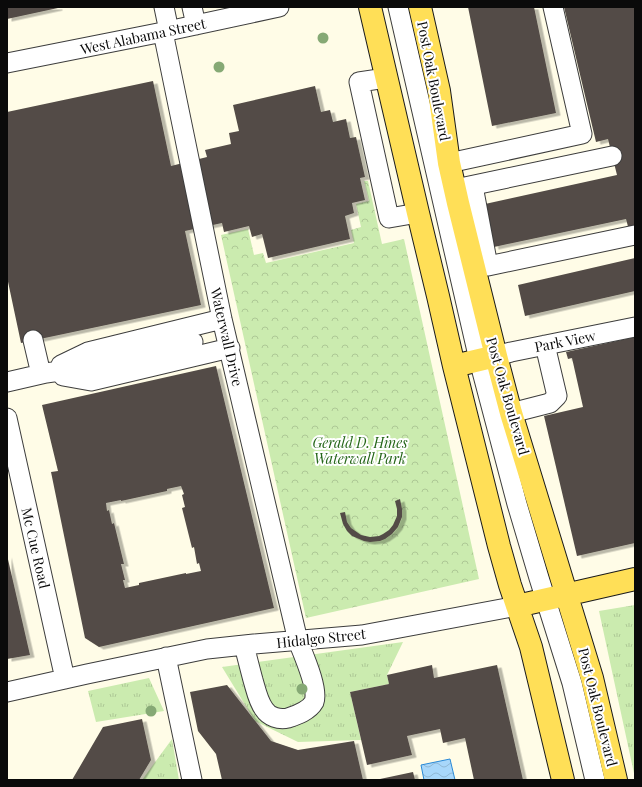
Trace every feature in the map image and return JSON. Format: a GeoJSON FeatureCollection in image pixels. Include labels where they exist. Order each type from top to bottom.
{"type":"FeatureCollection","features":[{"type":"Feature","properties":{"kind":"main road","name":"Post Oak Boulevard"},"geometry":{"type":"LineString","coordinates":[[370,7],[438,296],[475,361],[511,413],[542,600],[531,647],[563,780]]}},
{"type":"Feature","properties":{"kind":"main road","name":"Post Oak Boulevard"},"geometry":{"type":"LineString","coordinates":[[420,7],[438,91],[449,163],[464,188],[475,361],[501,553],[510,585],[542,600],[592,678],[616,780]]}},
{"type":"Feature","properties":{"kind":"main road","name":"Hidalgo Street"},"geometry":{"type":"LineString","coordinates":[[542,600],[635,579]]}},
{"type":"Feature","properties":{"kind":"street","name":"Waterwall Drive"},"geometry":{"type":"LineString","coordinates":[[164,7],[166,31],[222,319],[298,641],[311,676],[315,696],[314,702],[309,708],[301,713],[287,718],[280,718],[270,715],[264,710],[260,704],[244,645]]}},
{"type":"Feature","properties":{"kind":"street","name":"West Alabama Street"},"geometry":{"type":"LineString","coordinates":[[7,63],[166,31],[194,16],[279,7]]}},
{"type":"Feature","properties":{"kind":"street"},"geometry":{"type":"LineString","coordinates":[[388,7],[407,91],[475,361],[517,504],[542,600],[548,636],[585,780]]}},
{"type":"Feature","properties":{"kind":"street"},"geometry":{"type":"LineString","coordinates":[[398,7],[475,361]]}},
{"type":"Feature","properties":{"kind":"street"},"geometry":{"type":"LineString","coordinates":[[449,163],[582,134],[553,7]]}},
{"type":"Feature","properties":{"kind":"street"},"geometry":{"type":"LineString","coordinates":[[386,78],[359,82],[389,218],[418,213]]}},
{"type":"Feature","properties":{"kind":"street"},"geometry":{"type":"LineString","coordinates":[[612,156],[464,188],[488,266],[635,235]]}},
{"type":"Feature","properties":{"kind":"street"},"geometry":{"type":"LineString","coordinates":[[43,373],[88,352],[222,319]]}},
{"type":"Feature","properties":{"kind":"street","name":"Park View"},"geometry":{"type":"LineString","coordinates":[[475,361],[635,327]]}},
{"type":"Feature","properties":{"kind":"street"},"geometry":{"type":"LineString","coordinates":[[33,340],[43,373]]}},
{"type":"Feature","properties":{"kind":"street"},"geometry":{"type":"LineString","coordinates":[[7,382],[43,373],[88,367],[193,342]]}},
{"type":"Feature","properties":{"kind":"street"},"geometry":{"type":"LineString","coordinates":[[511,413],[550,403],[556,396],[545,345]]}},
{"type":"Feature","properties":{"kind":"street"},"geometry":{"type":"LineString","coordinates":[[43,373],[90,381],[230,348]]}},
{"type":"Feature","properties":{"kind":"street","name":"Mc Cue Road"},"geometry":{"type":"LineString","coordinates":[[7,418],[66,679]]}},
{"type":"Feature","properties":{"kind":"street"},"geometry":{"type":"LineString","coordinates":[[542,600],[572,683],[595,780]]}},
{"type":"Feature","properties":{"kind":"street","name":"Hidalgo Street"},"geometry":{"type":"LineString","coordinates":[[7,692],[207,649],[362,634],[542,600]]}},
{"type":"Feature","properties":{"kind":"street"},"geometry":{"type":"LineString","coordinates":[[166,657],[192,780]]}},
{"type":"Feature","properties":{"kind":"green space","name":"Gerald D. Hines Waterwall Park"},"geometry":{"type":"Polygon","coordinates":[[[364,181],[368,181],[382,244],[404,239],[479,579],[306,618],[221,235],[248,229],[254,255],[263,253],[266,263],[354,243],[351,230],[361,227],[356,204],[369,201],[364,181]]]}},
{"type":"Feature","properties":{"kind":"green space"},"geometry":{"type":"Polygon","coordinates":[[[635,605],[635,778],[599,611],[635,605]]]}},
{"type":"Feature","properties":{"kind":"green space"},"geometry":{"type":"Polygon","coordinates":[[[403,642],[387,675],[389,684],[350,692],[361,740],[298,742],[255,721],[222,667],[403,642]]]}},
{"type":"Feature","properties":{"kind":"green space"},"geometry":{"type":"Polygon","coordinates":[[[149,678],[164,711],[96,722],[88,691],[149,678]]]}},
{"type":"Feature","properties":{"kind":"green space"},"geometry":{"type":"Polygon","coordinates":[[[172,739],[179,780],[142,780],[172,739]]]}},
{"type":"Feature","properties":{"kind":"water"},"geometry":{"type":"Polygon","coordinates":[[[450,759],[455,780],[424,780],[421,765],[450,759]]]}},
{"type":"Feature","properties":{"kind":"building"},"geometry":{"type":"Polygon","coordinates":[[[7,7],[58,7],[58,8],[7,19],[7,7]]]}},
{"type":"Feature","properties":{"kind":"building"},"geometry":{"type":"Polygon","coordinates":[[[468,7],[534,7],[556,113],[492,126],[468,7]]]}},
{"type":"Feature","properties":{"kind":"building"},"geometry":{"type":"Polygon","coordinates":[[[564,7],[635,7],[635,233],[630,234],[626,219],[494,247],[485,204],[617,175],[608,139],[596,142],[564,7]]]}},
{"type":"Feature","properties":{"kind":"building"},"geometry":{"type":"Polygon","coordinates":[[[153,81],[171,166],[207,157],[205,150],[231,144],[229,133],[239,131],[233,105],[315,86],[321,112],[330,110],[333,122],[346,119],[350,138],[356,137],[365,177],[360,178],[365,200],[352,203],[354,213],[345,216],[350,239],[268,258],[262,234],[252,237],[249,226],[224,232],[222,223],[185,231],[201,305],[21,343],[7,277],[7,112],[153,81]]]}},
{"type":"Feature","properties":{"kind":"building"},"geometry":{"type":"Polygon","coordinates":[[[635,258],[635,291],[525,316],[518,285],[635,258]]]}},
{"type":"Feature","properties":{"kind":"building"},"geometry":{"type":"Polygon","coordinates":[[[635,337],[635,543],[577,556],[544,416],[583,407],[572,358],[568,359],[566,352],[635,337]]]}},
{"type":"Feature","properties":{"kind":"building"},"geometry":{"type":"Polygon","coordinates":[[[216,366],[274,608],[99,647],[85,638],[51,472],[58,471],[42,405],[216,366]],[[181,486],[167,489],[167,491],[106,503],[107,511],[109,510],[112,524],[114,523],[124,564],[121,564],[125,580],[123,580],[125,588],[139,585],[139,583],[201,571],[199,563],[197,564],[194,547],[192,548],[182,508],[185,507],[182,495],[184,494],[181,486]]]}},
{"type":"Feature","properties":{"kind":"building"},"geometry":{"type":"Polygon","coordinates":[[[400,499],[402,517],[398,527],[385,539],[370,542],[364,541],[352,536],[343,524],[340,513],[345,512],[347,522],[351,528],[361,535],[370,537],[379,536],[389,530],[393,525],[397,516],[395,501],[400,499]]]}},
{"type":"Feature","properties":{"kind":"building"},"geometry":{"type":"Polygon","coordinates":[[[7,555],[30,655],[7,659],[7,555]]]}},
{"type":"Feature","properties":{"kind":"building"},"geometry":{"type":"Polygon","coordinates":[[[432,665],[434,678],[497,665],[523,780],[474,780],[465,738],[443,743],[440,729],[407,736],[412,755],[367,765],[350,692],[389,684],[387,675],[432,665]]]}},
{"type":"Feature","properties":{"kind":"building"},"geometry":{"type":"Polygon","coordinates":[[[227,685],[271,741],[298,750],[354,741],[363,780],[222,780],[216,754],[198,731],[190,692],[227,685]]]}},
{"type":"Feature","properties":{"kind":"building"},"geometry":{"type":"Polygon","coordinates":[[[142,719],[151,760],[139,780],[72,780],[103,727],[142,719]]]}},
{"type":"Feature","properties":{"kind":"building"},"geometry":{"type":"Polygon","coordinates":[[[413,772],[415,780],[380,780],[380,779],[413,772]]]}}]}
